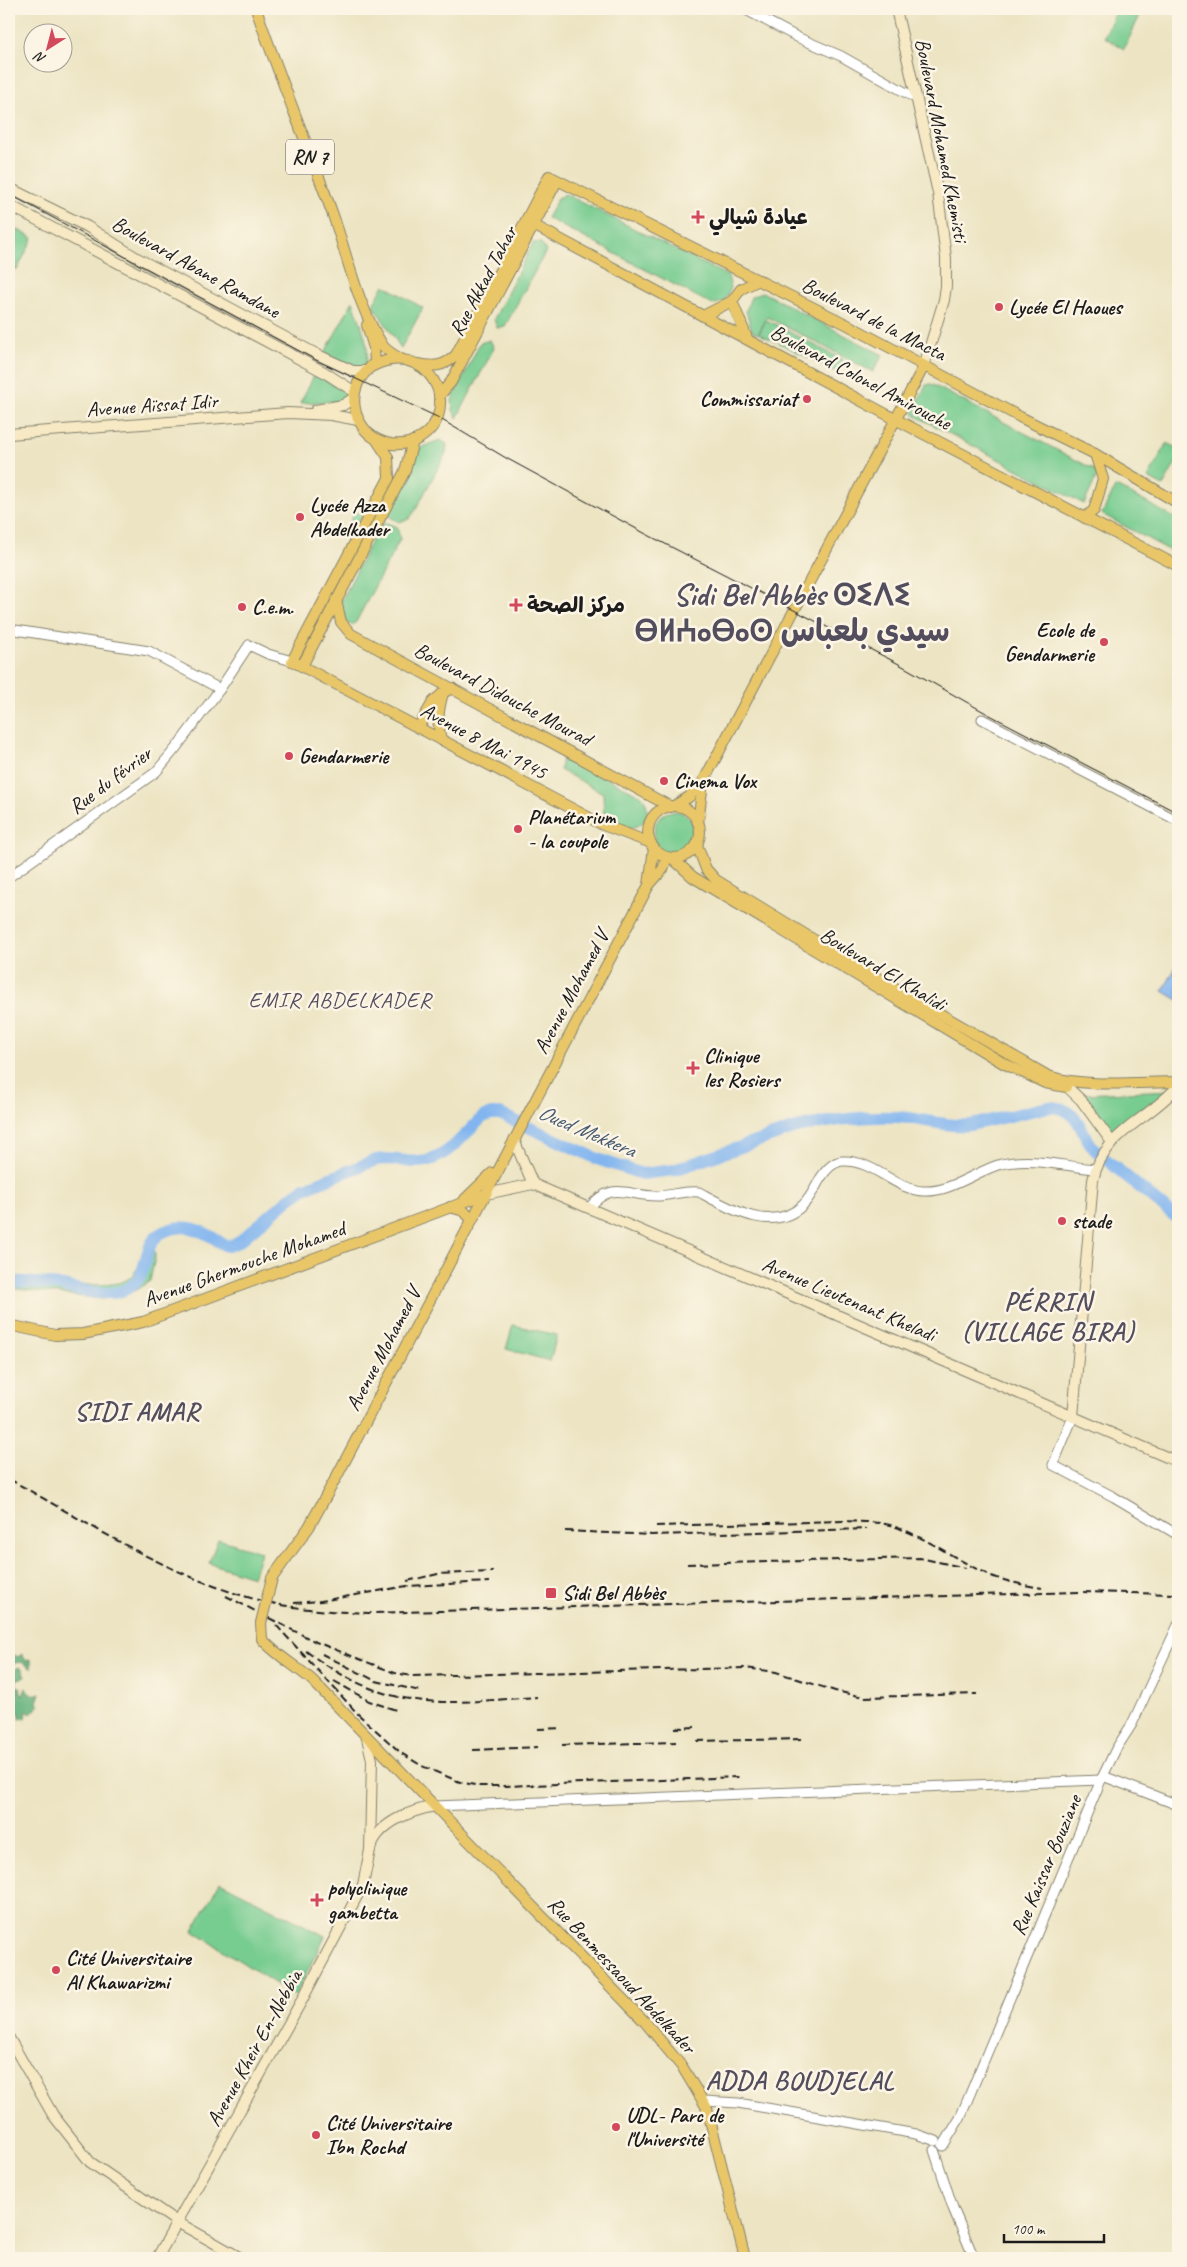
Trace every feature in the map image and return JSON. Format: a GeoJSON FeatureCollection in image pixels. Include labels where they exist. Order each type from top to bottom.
{"type":"FeatureCollection","features":[{"type":"Feature","properties":{"kind":"main road","name":"RN 7"},"geometry":{"type":"LineString","coordinates":[[256,9],[330,209],[363,306],[375,362],[369,369]]}},
{"type":"Feature","properties":{"kind":"main road","name":"Boulevard Mohamed Khemisti"},"geometry":{"type":"LineString","coordinates":[[896,9],[938,193],[946,258],[944,300],[924,366]]}},
{"type":"Feature","properties":{"kind":"main road","name":"Boulevard de la Macta"},"geometry":{"type":"LineString","coordinates":[[553,179],[740,270],[1095,454],[1178,503]]}},
{"type":"Feature","properties":{"kind":"main road","name":"Rue Akkad Tahar"},"geometry":{"type":"LineString","coordinates":[[439,396],[450,382],[553,179]]}},
{"type":"Feature","properties":{"kind":"main road","name":"Boulevard Abane Ramdane"},"geometry":{"type":"LineString","coordinates":[[9,188],[88,227],[137,258],[318,356],[353,371],[369,369]]}},
{"type":"Feature","properties":{"kind":"main road","name":"Boulevard Abane Ramdane"},"geometry":{"type":"LineString","coordinates":[[9,205],[324,372],[354,395]]}},
{"type":"Feature","properties":{"kind":"main road","name":"Rue Akkad Tahar"},"geometry":{"type":"LineString","coordinates":[[418,364],[433,367],[446,364],[456,356],[530,223]]}},
{"type":"Feature","properties":{"kind":"main road","name":"Boulevard Colonel Amirouche"},"geometry":{"type":"LineString","coordinates":[[530,223],[897,420],[1178,566]]}},
{"type":"Feature","properties":{"kind":"main road"},"geometry":{"type":"LineString","coordinates":[[740,270],[741,289]]}},
{"type":"Feature","properties":{"kind":"main road"},"geometry":{"type":"LineString","coordinates":[[704,315],[732,301],[741,289],[759,280]]}},
{"type":"Feature","properties":{"kind":"main road"},"geometry":{"type":"LineString","coordinates":[[732,301],[747,338]]}},
{"type":"Feature","properties":{"kind":"main road","name":"RN 7"},"geometry":{"type":"LineString","coordinates":[[363,306],[382,345],[390,354],[401,359]]}},
{"type":"Feature","properties":{"kind":"main road"},"geometry":{"type":"LineString","coordinates":[[298,413],[342,405],[354,395],[360,379],[369,369],[390,359],[401,359],[418,364],[432,378],[439,396],[440,407],[432,426],[424,435],[413,441],[394,444],[376,439]]}},
{"type":"Feature","properties":{"kind":"main road"},"geometry":{"type":"LineString","coordinates":[[649,885],[652,846],[648,830],[651,820],[657,812],[672,807],[689,797],[703,782],[924,366]]}},
{"type":"Feature","properties":{"kind":"main road"},"geometry":{"type":"LineString","coordinates":[[297,664],[325,623],[325,609],[389,478],[388,457],[376,439],[366,431],[358,420],[354,395]]}},
{"type":"Feature","properties":{"kind":"main road"},"geometry":{"type":"LineString","coordinates":[[298,413],[331,415],[358,420]]}},
{"type":"Feature","properties":{"kind":"main road","name":"Avenue Aïssat Idir"},"geometry":{"type":"LineString","coordinates":[[9,434],[298,413]]}},
{"type":"Feature","properties":{"kind":"main road"},"geometry":{"type":"LineString","coordinates":[[297,664],[314,622],[336,600],[404,471],[413,441]]}},
{"type":"Feature","properties":{"kind":"main road"},"geometry":{"type":"LineString","coordinates":[[1085,518],[1094,510],[1103,479],[1095,454]]}},
{"type":"Feature","properties":{"kind":"main road"},"geometry":{"type":"LineString","coordinates":[[1103,479],[1126,474]]}},
{"type":"Feature","properties":{"kind":"main road","name":"Boulevard Didouche Mourad"},"geometry":{"type":"LineString","coordinates":[[336,600],[341,622],[351,634],[672,807]]}},
{"type":"Feature","properties":{"kind":"main road"},"geometry":{"type":"LineString","coordinates":[[325,609],[341,622]]}},
{"type":"Feature","properties":{"kind":"main road"},"geometry":{"type":"LineString","coordinates":[[314,622],[325,623],[351,634]]}},
{"type":"Feature","properties":{"kind":"main road","name":"Avenue 8 Mai 1945"},"geometry":{"type":"LineString","coordinates":[[297,664],[603,825],[652,846]]}},
{"type":"Feature","properties":{"kind":"main road"},"geometry":{"type":"LineString","coordinates":[[418,728],[434,702],[443,693],[452,688]]}},
{"type":"Feature","properties":{"kind":"main road"},"geometry":{"type":"LineString","coordinates":[[441,740],[437,721],[443,693]]}},
{"type":"Feature","properties":{"kind":"main road"},"geometry":{"type":"LineString","coordinates":[[652,846],[670,858],[684,856],[697,845],[703,782]]}},
{"type":"Feature","properties":{"kind":"main road"},"geometry":{"type":"LineString","coordinates":[[672,807],[688,811],[698,823]]}},
{"type":"Feature","properties":{"kind":"main road"},"geometry":{"type":"LineString","coordinates":[[697,845],[706,869],[716,880],[852,963],[1039,1071],[1085,1106]]}},
{"type":"Feature","properties":{"kind":"main road"},"geometry":{"type":"LineString","coordinates":[[649,885],[670,858]]}},
{"type":"Feature","properties":{"kind":"main road","name":"Boulevard El Khalidi"},"geometry":{"type":"LineString","coordinates":[[670,858],[694,877],[1003,1063],[1054,1082]]}},
{"type":"Feature","properties":{"kind":"main road","name":"Avenue Mohamed V"},"geometry":{"type":"LineString","coordinates":[[261,1623],[272,1578],[309,1527],[649,885]]}},
{"type":"Feature","properties":{"kind":"main road"},"geometry":{"type":"LineString","coordinates":[[1054,1082],[1178,1082]]}},
{"type":"Feature","properties":{"kind":"main road"},"geometry":{"type":"LineString","coordinates":[[1054,1082],[1068,1087],[1085,1106],[1109,1144]]}},
{"type":"Feature","properties":{"kind":"main road"},"geometry":{"type":"LineString","coordinates":[[1068,1087],[1084,1082]]}},
{"type":"Feature","properties":{"kind":"main road"},"geometry":{"type":"LineString","coordinates":[[1073,1417],[1096,1168],[1109,1144],[1178,1086]]}},
{"type":"Feature","properties":{"kind":"main road"},"geometry":{"type":"LineString","coordinates":[[486,1194],[533,1184],[516,1137]]}},
{"type":"Feature","properties":{"kind":"main road"},"geometry":{"type":"LineString","coordinates":[[462,1202],[485,1181],[504,1159]]}},
{"type":"Feature","properties":{"kind":"main road","name":"Avenue Lieutenant Kheladi"},"geometry":{"type":"LineString","coordinates":[[533,1184],[1178,1462]]}},
{"type":"Feature","properties":{"kind":"main road","name":"Avenue Ghermouche Mohamed"},"geometry":{"type":"LineString","coordinates":[[9,1325],[36,1332],[74,1334],[103,1331],[143,1322],[486,1194]]}},
{"type":"Feature","properties":{"kind":"main road"},"geometry":{"type":"LineString","coordinates":[[449,1207],[464,1211],[472,1220]]}},
{"type":"Feature","properties":{"kind":"main road","name":"Rue Benmessaoud Abdelkader"},"geometry":{"type":"LineString","coordinates":[[261,1623],[262,1639],[270,1648],[312,1680],[662,2041],[692,2080],[704,2101],[711,2122],[745,2258]]}},
{"type":"Feature","properties":{"kind":"main road","name":"Avenue Kheir En-Nebbia"},"geometry":{"type":"LineString","coordinates":[[157,2258],[354,1906],[367,1873],[370,1850],[372,1760],[367,1738]]}},
{"type":"Feature","properties":{"kind":"main road"},"geometry":{"type":"LineString","coordinates":[[372,1760],[382,1754]]}},
{"type":"Feature","properties":{"kind":"main road"},"geometry":{"type":"LineString","coordinates":[[370,1850],[378,1834],[395,1821],[420,1809],[435,1806]]}},
{"type":"Feature","properties":{"kind":"main road"},"geometry":{"type":"LineString","coordinates":[[9,2038],[53,2115],[90,2162],[178,2222],[241,2258]]}},
{"type":"Feature","properties":{"kind":"street"},"geometry":{"type":"LineString","coordinates":[[744,9],[799,38],[841,56],[917,99]]}},
{"type":"Feature","properties":{"kind":"street"},"geometry":{"type":"LineString","coordinates":[[9,629],[129,647],[154,654],[220,689]]}},
{"type":"Feature","properties":{"kind":"street","name":"Rue du février"},"geometry":{"type":"LineString","coordinates":[[9,877],[156,772],[220,689],[249,645],[297,664]]}},
{"type":"Feature","properties":{"kind":"street"},"geometry":{"type":"LineString","coordinates":[[982,719],[1178,822]]}},
{"type":"Feature","properties":{"kind":"street"},"geometry":{"type":"LineString","coordinates":[[588,1208],[595,1200],[609,1192],[628,1191],[656,1196],[690,1191],[699,1192],[746,1215],[771,1219],[787,1215],[802,1206],[828,1168],[844,1161],[871,1168],[921,1192],[944,1188],[999,1165],[1013,1162],[1050,1162],[1096,1168]]}},
{"type":"Feature","properties":{"kind":"street"},"geometry":{"type":"LineString","coordinates":[[1073,1417],[1053,1465],[1114,1497],[1178,1535]]}},
{"type":"Feature","properties":{"kind":"street","name":"Rue Kaissar Bouziane"},"geometry":{"type":"LineString","coordinates":[[938,2146],[956,2124],[1102,1778],[1132,1724],[1178,1625]]}},
{"type":"Feature","properties":{"kind":"street"},"geometry":{"type":"LineString","coordinates":[[435,1806],[1102,1778],[1178,1805]]}},
{"type":"Feature","properties":{"kind":"street"},"geometry":{"type":"LineString","coordinates":[[704,2101],[738,2103],[907,2133],[938,2146],[939,2169],[974,2258]]}},
{"type":"Feature","properties":{"kind":"green space"},"geometry":{"type":"Polygon","coordinates":[[[1117,9],[1143,9],[1124,49],[1104,37],[1117,9]]]}},
{"type":"Feature","properties":{"kind":"green space"},"geometry":{"type":"Polygon","coordinates":[[[565,194],[728,276],[731,288],[724,301],[713,305],[547,218],[558,198],[565,194]]]}},
{"type":"Feature","properties":{"kind":"green space"},"geometry":{"type":"Polygon","coordinates":[[[9,225],[33,238],[17,270],[9,266],[9,225]]]}},
{"type":"Feature","properties":{"kind":"green space"},"geometry":{"type":"Polygon","coordinates":[[[533,243],[541,243],[546,251],[505,326],[497,328],[494,319],[533,243]]]}},
{"type":"Feature","properties":{"kind":"green space"},"geometry":{"type":"Polygon","coordinates":[[[384,285],[423,308],[401,348],[373,305],[384,285]]]}},
{"type":"Feature","properties":{"kind":"green space"},"geometry":{"type":"Polygon","coordinates":[[[762,292],[883,355],[873,372],[767,317],[758,334],[752,331],[746,311],[751,297],[762,292]]]}},
{"type":"Feature","properties":{"kind":"green space"},"geometry":{"type":"Polygon","coordinates":[[[353,301],[367,346],[366,364],[362,370],[323,356],[353,301]]]}},
{"type":"Feature","properties":{"kind":"green space"},"geometry":{"type":"Polygon","coordinates":[[[766,320],[783,328],[776,342],[759,334],[766,320]]]}},
{"type":"Feature","properties":{"kind":"green space"},"geometry":{"type":"Polygon","coordinates":[[[786,330],[843,360],[837,372],[779,343],[786,330]]]}},
{"type":"Feature","properties":{"kind":"green space"},"geometry":{"type":"Polygon","coordinates":[[[490,340],[494,348],[457,418],[453,410],[452,400],[480,343],[490,340]]]}},
{"type":"Feature","properties":{"kind":"green space"},"geometry":{"type":"Polygon","coordinates":[[[315,374],[346,392],[346,398],[341,401],[300,403],[315,374]]]}},
{"type":"Feature","properties":{"kind":"green space"},"geometry":{"type":"Polygon","coordinates":[[[931,384],[1095,470],[1097,476],[1084,504],[914,415],[913,411],[926,385],[931,384]]]}},
{"type":"Feature","properties":{"kind":"green space"},"geometry":{"type":"Polygon","coordinates":[[[440,440],[447,444],[446,453],[415,511],[409,519],[399,522],[390,517],[388,508],[420,448],[440,440]]]}},
{"type":"Feature","properties":{"kind":"green space"},"geometry":{"type":"Polygon","coordinates":[[[1167,443],[1178,449],[1178,459],[1163,486],[1148,478],[1167,443]]]}},
{"type":"Feature","properties":{"kind":"green space"},"geometry":{"type":"Polygon","coordinates":[[[1118,487],[1178,520],[1178,555],[1102,514],[1115,488],[1118,487]]]}},
{"type":"Feature","properties":{"kind":"green space"},"geometry":{"type":"Polygon","coordinates":[[[355,511],[363,515],[354,532],[347,528],[355,511]]]}},
{"type":"Feature","properties":{"kind":"green space"},"geometry":{"type":"Polygon","coordinates":[[[386,523],[397,527],[400,539],[356,622],[352,625],[347,623],[342,616],[341,602],[378,527],[386,523]]]}},
{"type":"Feature","properties":{"kind":"green space"},"geometry":{"type":"Polygon","coordinates":[[[562,756],[642,796],[647,806],[644,821],[635,827],[626,827],[604,816],[603,793],[560,770],[562,756]]]}},
{"type":"Feature","properties":{"kind":"green space"},"geometry":{"type":"Polygon","coordinates":[[[675,811],[686,815],[692,823],[693,832],[690,841],[683,849],[675,853],[666,852],[656,845],[654,833],[656,822],[659,818],[663,814],[675,811]]]}},
{"type":"Feature","properties":{"kind":"green space"},"geometry":{"type":"Polygon","coordinates":[[[1173,1090],[1114,1137],[1084,1094],[1173,1090]]]}},
{"type":"Feature","properties":{"kind":"green space"},"geometry":{"type":"Polygon","coordinates":[[[153,1235],[155,1257],[150,1281],[131,1293],[127,1291],[127,1294],[102,1299],[9,1288],[9,1283],[32,1288],[58,1285],[21,1285],[9,1282],[9,1277],[89,1285],[119,1283],[128,1279],[137,1270],[153,1235]],[[60,1286],[69,1292],[82,1292],[86,1295],[82,1289],[69,1291],[60,1286]]]}},
{"type":"Feature","properties":{"kind":"green space"},"geometry":{"type":"Polygon","coordinates":[[[513,1325],[557,1335],[550,1361],[506,1349],[513,1325]]]}},
{"type":"Feature","properties":{"kind":"green space"},"geometry":{"type":"Polygon","coordinates":[[[218,1539],[261,1552],[253,1577],[209,1563],[218,1539]]]}},
{"type":"Feature","properties":{"kind":"green space"},"geometry":{"type":"Polygon","coordinates":[[[9,1653],[18,1657],[22,1654],[26,1661],[31,1659],[31,1668],[21,1662],[14,1663],[12,1667],[15,1670],[18,1667],[22,1669],[25,1677],[17,1679],[16,1685],[21,1688],[20,1691],[23,1696],[26,1688],[32,1694],[40,1693],[37,1702],[40,1705],[31,1714],[27,1711],[26,1718],[20,1719],[20,1713],[9,1711],[9,1653]]]}},
{"type":"Feature","properties":{"kind":"green space"},"geometry":{"type":"Polygon","coordinates":[[[220,1882],[325,1936],[295,1996],[193,1931],[220,1882]]]}},
{"type":"Feature","properties":{"kind":"water"},"geometry":{"type":"Polygon","coordinates":[[[1178,963],[1178,1000],[1163,991],[1178,963]]]}},
{"type":"Feature","properties":{"kind":"waterway","name":"Oued Mekkera"},"geometry":{"type":"LineString","coordinates":[[9,1281],[56,1285],[100,1293],[122,1291],[133,1285],[139,1278],[148,1250],[160,1234],[182,1227],[204,1233],[227,1246],[231,1245],[241,1240],[290,1198],[305,1188],[376,1160],[387,1159],[419,1162],[438,1157],[462,1138],[483,1117],[491,1114],[500,1114],[600,1160],[642,1174],[674,1170],[796,1128],[838,1120],[866,1117],[895,1117],[971,1125],[1048,1107],[1059,1108],[1073,1116],[1097,1152],[1178,1219]]}},
{"type":"Feature","properties":{"kind":"tram line"},"geometry":{"type":"LineString","coordinates":[[9,194],[316,360],[437,417],[506,458],[646,534],[897,663],[986,713],[1178,813]]}},
{"type":"Feature","properties":{"kind":"railway"},"geometry":{"type":"LineString","coordinates":[[9,1479],[127,1546],[219,1588],[281,1605],[341,1612],[372,1613],[1079,1592],[1178,1594]]}},
{"type":"Feature","properties":{"kind":"railway"},"geometry":{"type":"LineString","coordinates":[[656,1526],[843,1521],[881,1523],[906,1531],[989,1575],[1042,1588]]}},
{"type":"Feature","properties":{"kind":"railway"},"geometry":{"type":"LineString","coordinates":[[565,1531],[652,1535],[867,1529]]}},
{"type":"Feature","properties":{"kind":"railway"},"geometry":{"type":"LineString","coordinates":[[687,1564],[920,1558],[966,1568]]}},
{"type":"Feature","properties":{"kind":"railway"},"geometry":{"type":"LineString","coordinates":[[407,1581],[438,1574],[493,1572]]}},
{"type":"Feature","properties":{"kind":"railway"},"geometry":{"type":"LineString","coordinates":[[294,1603],[321,1601],[407,1586],[490,1582]]}},
{"type":"Feature","properties":{"kind":"railway"},"geometry":{"type":"LineString","coordinates":[[226,1596],[316,1642],[395,1673],[412,1676],[744,1668],[776,1672],[835,1691],[864,1697],[977,1694]]}},
{"type":"Feature","properties":{"kind":"railway"},"geometry":{"type":"LineString","coordinates":[[276,1625],[358,1714],[401,1753],[422,1766],[460,1782],[479,1786],[506,1786],[740,1777]]}},
{"type":"Feature","properties":{"kind":"railway"},"geometry":{"type":"LineString","coordinates":[[306,1651],[342,1675],[382,1692],[410,1699],[441,1702],[537,1697]]}},
{"type":"Feature","properties":{"kind":"railway"},"geometry":{"type":"LineString","coordinates":[[322,1654],[376,1681],[420,1691]]}},
{"type":"Feature","properties":{"kind":"railway"},"geometry":{"type":"LineString","coordinates":[[334,1681],[369,1701],[399,1711]]}},
{"type":"Feature","properties":{"kind":"railway"},"geometry":{"type":"LineString","coordinates":[[675,1728],[697,1727]]}},
{"type":"Feature","properties":{"kind":"railway"},"geometry":{"type":"LineString","coordinates":[[538,1729],[561,1728]]}},
{"type":"Feature","properties":{"kind":"railway"},"geometry":{"type":"LineString","coordinates":[[697,1741],[803,1739]]}},
{"type":"Feature","properties":{"kind":"railway"},"geometry":{"type":"LineString","coordinates":[[562,1745],[676,1742]]}},
{"type":"Feature","properties":{"kind":"railway"},"geometry":{"type":"LineString","coordinates":[[473,1750],[538,1747]]}},
{"type":"Feature","properties":{"kind":"place","name":"عيادة شيالي"},"geometry":{"type":"Point","coordinates":[698,217]}},
{"type":"Feature","properties":{"kind":"place","name":"Lycée El Haoues"},"geometry":{"type":"Point","coordinates":[999,307]}},
{"type":"Feature","properties":{"kind":"place","name":"Commissariat"},"geometry":{"type":"Point","coordinates":[807,399]}},
{"type":"Feature","properties":{"kind":"place","name":"Lycée Azza Abdelkader"},"geometry":{"type":"Point","coordinates":[300,517]}},
{"type":"Feature","properties":{"kind":"place","name":"مركز الصحة"},"geometry":{"type":"Point","coordinates":[516,605]}},
{"type":"Feature","properties":{"kind":"place","name":"C.e.m."},"geometry":{"type":"Point","coordinates":[242,607]}},
{"type":"Feature","properties":{"kind":"place","name":"Ecole de Gendarmerie"},"geometry":{"type":"Point","coordinates":[1104,642]}},
{"type":"Feature","properties":{"kind":"place","name":"Gendarmerie"},"geometry":{"type":"Point","coordinates":[289,756]}},
{"type":"Feature","properties":{"kind":"place","name":"Cinema Vox"},"geometry":{"type":"Point","coordinates":[664,781]}},
{"type":"Feature","properties":{"kind":"place","name":"Planétarium - la coupole"},"geometry":{"type":"Point","coordinates":[518,829]}},
{"type":"Feature","properties":{"kind":"place","name":"Clinique les Rosiers"},"geometry":{"type":"Point","coordinates":[693,1068]}},
{"type":"Feature","properties":{"kind":"place","name":"stade"},"geometry":{"type":"Point","coordinates":[1062,1221]}},
{"type":"Feature","properties":{"kind":"place","name":"Sidi Bel Abbès"},"geometry":{"type":"Point","coordinates":[551,1593]}},
{"type":"Feature","properties":{"kind":"place","name":"polyclinique gambetta"},"geometry":{"type":"Point","coordinates":[317,1900]}},
{"type":"Feature","properties":{"kind":"place","name":"Cité Universitaire Al Khawarizmi"},"geometry":{"type":"Point","coordinates":[56,1970]}},
{"type":"Feature","properties":{"kind":"place","name":"UDL- Parc de l'Université"},"geometry":{"type":"Point","coordinates":[616,2127]}},
{"type":"Feature","properties":{"kind":"place","name":"Cité Universitaire Ibn Rochd"},"geometry":{"type":"Point","coordinates":[316,2135]}},
{"type":"Feature","properties":{"kind":"district","name":"Sidi Bel Abbès ⵙⵉⴷⵉ ⴱⵍⵄⴰⴱⴰⵙ سيدي بلعباس"},"geometry":{"type":"Point","coordinates":[792,612]}},
{"type":"Feature","properties":{"kind":"district","name":"EMIR ABDELKADER"},"geometry":{"type":"Point","coordinates":[340,999]}},
{"type":"Feature","properties":{"kind":"district","name":"PÉRRIN (VILLAGE BIRA)"},"geometry":{"type":"Point","coordinates":[1048,1316]}},
{"type":"Feature","properties":{"kind":"district","name":"SIDI AMAR"},"geometry":{"type":"Point","coordinates":[137,1411]}},
{"type":"Feature","properties":{"kind":"district","name":"ADDA BOUDJELAL"},"geometry":{"type":"Point","coordinates":[800,2080]}}]}
